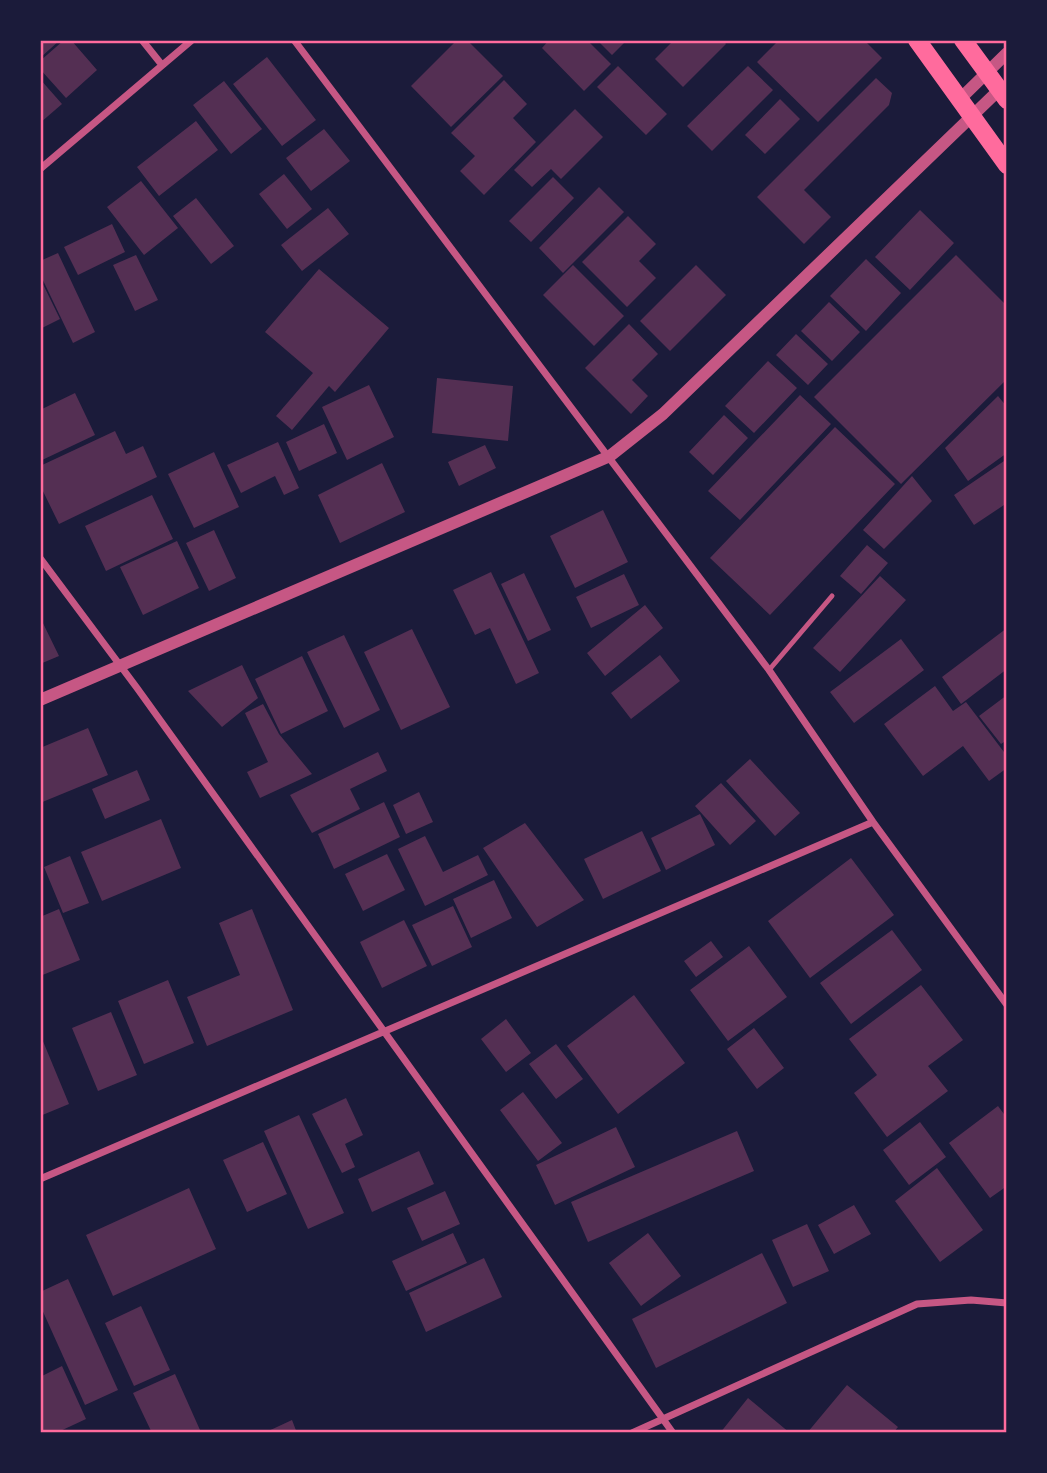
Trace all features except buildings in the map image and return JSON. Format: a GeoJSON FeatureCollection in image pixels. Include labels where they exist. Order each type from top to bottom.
{"type":"FeatureCollection","features":[{"type":"Feature","properties":{"kind":"main road"},"geometry":{"type":"LineString","coordinates":[[917,40],[1007,165]]}},
{"type":"Feature","properties":{"kind":"main road"},"geometry":{"type":"LineString","coordinates":[[963,40],[1003,95]]}},
{"type":"Feature","properties":{"kind":"street"},"geometry":{"type":"LineString","coordinates":[[142,40],[162,65]]}},
{"type":"Feature","properties":{"kind":"street"},"geometry":{"type":"LineString","coordinates":[[40,169],[192,40]]}},
{"type":"Feature","properties":{"kind":"street"},"geometry":{"type":"LineString","coordinates":[[294,40],[769,670],[873,822],[1007,1005]]}},
{"type":"Feature","properties":{"kind":"street"},"geometry":{"type":"LineString","coordinates":[[960,99],[1007,53]]}},
{"type":"Feature","properties":{"kind":"street"},"geometry":{"type":"LineString","coordinates":[[40,700],[610,456],[663,414],[972,116],[1003,95]]}},
{"type":"Feature","properties":{"kind":"street"},"geometry":{"type":"LineString","coordinates":[[40,558],[121,666],[673,1433]]}},
{"type":"Feature","properties":{"kind":"street"},"geometry":{"type":"LineString","coordinates":[[40,1179],[384,1034],[873,822]]}},
{"type":"Feature","properties":{"kind":"street"},"geometry":{"type":"LineString","coordinates":[[632,1433],[917,1304],[971,1300],[1007,1303]]}},
{"type":"Feature","properties":{"kind":"lane"},"geometry":{"type":"LineString","coordinates":[[769,670],[832,596]]}}]}
